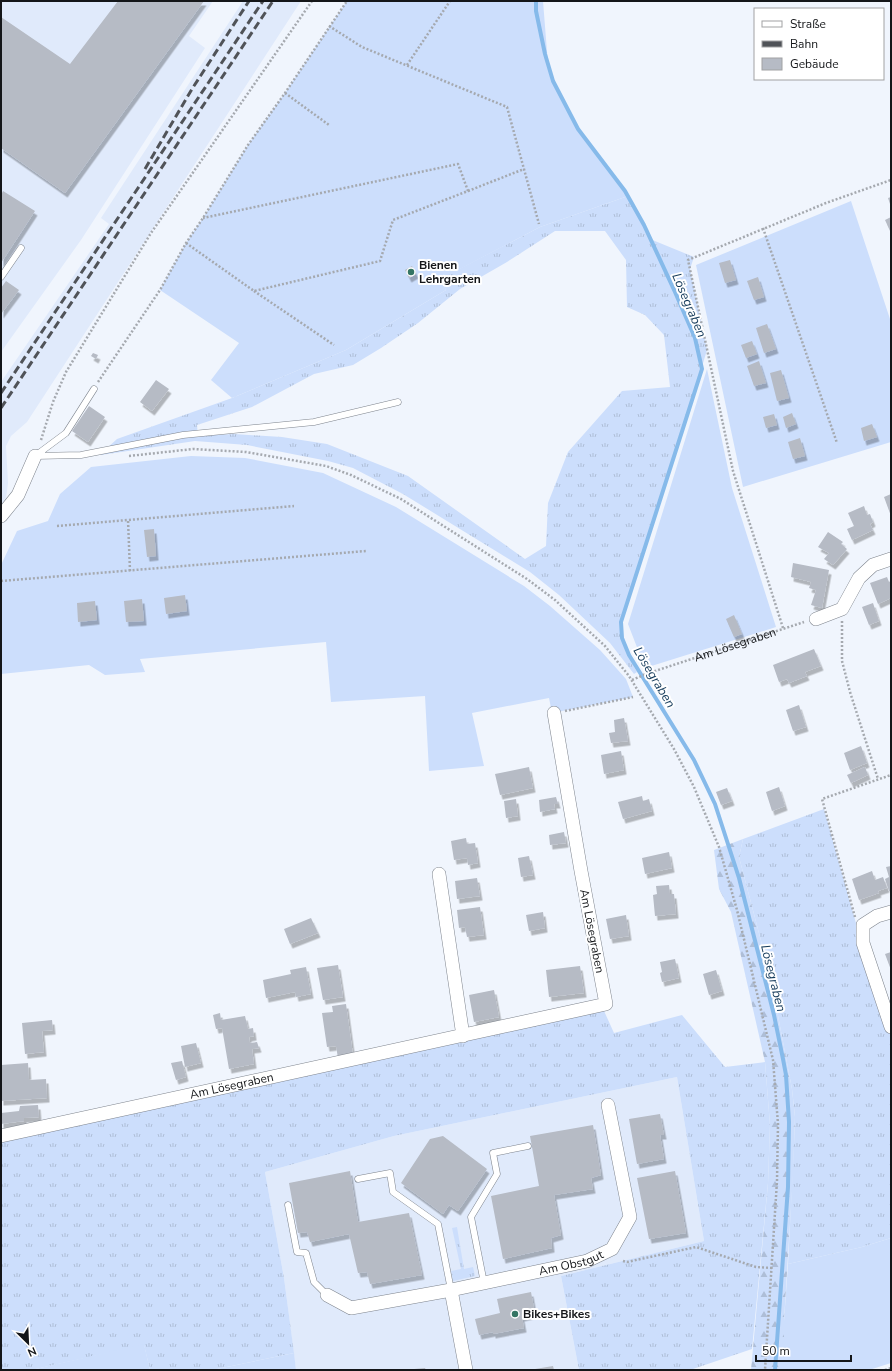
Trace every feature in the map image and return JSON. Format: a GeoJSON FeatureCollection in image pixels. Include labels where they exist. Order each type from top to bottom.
{"type":"FeatureCollection","features":[{"type":"Feature","properties":{"kind":"street"},"geometry":{"type":"LineString","coordinates":[[1,516],[18,495],[35,456]]}},
{"type":"Feature","properties":{"kind":"street"},"geometry":{"type":"LineString","coordinates":[[816,619],[842,609],[859,578],[873,565],[891,559]]}},
{"type":"Feature","properties":{"kind":"street","name":"Am Lösegraben"},"geometry":{"type":"LineString","coordinates":[[1,1136],[606,1004],[581,871],[554,748],[554,713]]}},
{"type":"Feature","properties":{"kind":"street"},"geometry":{"type":"LineString","coordinates":[[439,874],[463,1036]]}},
{"type":"Feature","properties":{"kind":"street"},"geometry":{"type":"LineString","coordinates":[[891,912],[877,916],[863,925],[863,943],[891,1027]]}},
{"type":"Feature","properties":{"kind":"street","name":"Am Obstgut"},"geometry":{"type":"LineString","coordinates":[[327,1295],[351,1308],[451,1290],[588,1261],[612,1249],[630,1217],[608,1105]]}},
{"type":"Feature","properties":{"kind":"street"},"geometry":{"type":"LineString","coordinates":[[451,1290],[466,1370]]}},
{"type":"Feature","properties":{"kind":"lane"},"geometry":{"type":"LineString","coordinates":[[1,276],[21,248]]}},
{"type":"Feature","properties":{"kind":"lane"},"geometry":{"type":"LineString","coordinates":[[35,456],[66,433],[94,389]]}},
{"type":"Feature","properties":{"kind":"lane"},"geometry":{"type":"LineString","coordinates":[[35,456],[81,455],[183,435],[314,422],[398,402]]}},
{"type":"Feature","properties":{"kind":"lane"},"geometry":{"type":"LineString","coordinates":[[484,1283],[471,1217],[497,1174],[493,1153],[528,1146]]}},
{"type":"Feature","properties":{"kind":"lane"},"geometry":{"type":"LineString","coordinates":[[358,1179],[390,1173],[393,1192],[438,1224],[451,1290]]}},
{"type":"Feature","properties":{"kind":"lane"},"geometry":{"type":"LineString","coordinates":[[288,1205],[297,1252],[306,1253],[314,1282],[327,1295]]}},
{"type":"Feature","properties":{"kind":"path"},"geometry":{"type":"LineString","coordinates":[[35,456],[53,402],[66,372],[82,345],[151,232],[312,1]]}},
{"type":"Feature","properties":{"kind":"path"},"geometry":{"type":"LineString","coordinates":[[94,389],[160,290],[186,243],[248,145],[347,1]]}},
{"type":"Feature","properties":{"kind":"path"},"geometry":{"type":"LineString","coordinates":[[406,65],[450,1]]}},
{"type":"Feature","properties":{"kind":"path"},"geometry":{"type":"LineString","coordinates":[[329,26],[362,47],[507,107],[540,224]]}},
{"type":"Feature","properties":{"kind":"path"},"geometry":{"type":"LineString","coordinates":[[285,93],[329,125]]}},
{"type":"Feature","properties":{"kind":"path"},"geometry":{"type":"LineString","coordinates":[[203,218],[458,164],[468,191]]}},
{"type":"Feature","properties":{"kind":"path"},"geometry":{"type":"LineString","coordinates":[[254,291],[380,261],[393,220],[524,169]]}},
{"type":"Feature","properties":{"kind":"path"},"geometry":{"type":"LineString","coordinates":[[783,628],[733,471],[688,260],[826,203],[891,180]]}},
{"type":"Feature","properties":{"kind":"path"},"geometry":{"type":"LineString","coordinates":[[763,228],[836,443]]}},
{"type":"Feature","properties":{"kind":"path"},"geometry":{"type":"LineString","coordinates":[[186,243],[334,345]]}},
{"type":"Feature","properties":{"kind":"path"},"geometry":{"type":"LineString","coordinates":[[125,456],[193,448],[246,452],[326,466],[351,475],[401,499],[533,583],[555,600],[605,646],[632,680],[674,749],[694,787],[719,847],[739,917],[773,1060],[778,1124],[777,1181],[765,1370]]}},
{"type":"Feature","properties":{"kind":"path"},"geometry":{"type":"LineString","coordinates":[[57,526],[294,506]]}},
{"type":"Feature","properties":{"kind":"path"},"geometry":{"type":"LineString","coordinates":[[128,520],[130,571]]}},
{"type":"Feature","properties":{"kind":"path"},"geometry":{"type":"LineString","coordinates":[[1,581],[366,551]]}},
{"type":"Feature","properties":{"kind":"path"},"geometry":{"type":"LineString","coordinates":[[842,609],[842,661],[850,692],[878,780]]}},
{"type":"Feature","properties":{"kind":"path","name":"Am Lösegraben"},"geometry":{"type":"LineString","coordinates":[[632,680],[783,628],[816,619]]}},
{"type":"Feature","properties":{"kind":"path"},"geometry":{"type":"LineString","coordinates":[[554,713],[633,697]]}},
{"type":"Feature","properties":{"kind":"path"},"geometry":{"type":"LineString","coordinates":[[863,925],[854,916],[822,799],[891,775]]}},
{"type":"Feature","properties":{"kind":"path"},"geometry":{"type":"LineString","coordinates":[[623,1261],[627,1262],[696,1247],[756,1267],[772,1268]]}},
{"type":"Feature","properties":{"kind":"path"},"geometry":{"type":"LineString","coordinates":[[885,1370],[891,1368]]}},
{"type":"Feature","properties":{"kind":"shaded area"},"geometry":{"type":"Polygon","coordinates":[[[1,1],[213,1],[189,36],[205,48],[81,240],[1,352],[1,1]]]}},
{"type":"Feature","properties":{"kind":"shaded area"},"geometry":{"type":"Polygon","coordinates":[[[243,1],[301,1],[27,422],[11,436],[6,446],[8,483],[6,498],[1,505],[1,382],[109,224],[101,218],[243,1]]]}},
{"type":"Feature","properties":{"kind":"shaded area"},"geometry":{"type":"Polygon","coordinates":[[[677,1077],[704,1241],[561,1276],[579,1370],[296,1370],[284,1278],[265,1172],[394,1136],[677,1077]]]}},
{"type":"Feature","properties":{"kind":"green space"},"geometry":{"type":"Polygon","coordinates":[[[347,1],[543,1],[548,64],[562,102],[580,132],[628,196],[540,227],[441,279],[446,290],[346,350],[232,398],[211,380],[239,343],[160,290],[186,243],[248,145],[347,1]]]}},
{"type":"Feature","properties":{"kind":"green space"},"geometry":{"type":"Polygon","coordinates":[[[628,196],[650,239],[694,257],[690,269],[707,350],[679,443],[620,622],[626,648],[637,672],[634,674],[610,643],[559,595],[530,572],[403,494],[353,468],[328,461],[247,445],[195,441],[101,455],[117,439],[232,398],[346,350],[446,290],[440,279],[540,227],[628,196]],[[555,231],[507,262],[460,289],[418,323],[353,365],[314,374],[252,407],[197,425],[198,436],[234,434],[282,437],[327,444],[408,476],[525,559],[546,546],[548,503],[568,452],[622,391],[670,387],[664,335],[645,315],[627,307],[626,260],[605,231],[555,231]]]}},
{"type":"Feature","properties":{"kind":"green space"},"geometry":{"type":"Polygon","coordinates":[[[851,201],[891,322],[891,442],[743,487],[696,265],[851,201]]]}},
{"type":"Feature","properties":{"kind":"green space"},"geometry":{"type":"Polygon","coordinates":[[[707,369],[732,488],[776,627],[645,668],[628,624],[707,369]]]}},
{"type":"Feature","properties":{"kind":"green space"},"geometry":{"type":"Polygon","coordinates":[[[191,456],[245,458],[323,473],[396,507],[524,586],[550,606],[600,650],[626,679],[633,697],[552,713],[549,698],[472,713],[484,766],[429,771],[425,696],[331,702],[326,642],[140,659],[145,672],[105,675],[89,665],[1,674],[1,565],[17,531],[48,521],[60,494],[91,467],[191,456]]]}},
{"type":"Feature","properties":{"kind":"green space"},"geometry":{"type":"Polygon","coordinates":[[[824,809],[859,934],[891,1029],[891,1238],[862,1247],[788,1264],[795,1117],[792,1089],[771,979],[739,857],[743,839],[824,809]]]}},
{"type":"Feature","properties":{"kind":"green space"},"geometry":{"type":"Polygon","coordinates":[[[743,839],[739,857],[771,979],[792,1089],[795,1117],[784,1321],[784,1370],[751,1370],[768,1183],[770,1125],[765,1062],[731,912],[719,889],[714,850],[743,839]]]}},
{"type":"Feature","properties":{"kind":"green space"},"geometry":{"type":"Polygon","coordinates":[[[600,1002],[614,1033],[682,1015],[725,1067],[765,1062],[770,1125],[768,1183],[752,1349],[690,1370],[579,1370],[561,1276],[704,1241],[677,1077],[394,1136],[265,1172],[284,1278],[294,1353],[212,1370],[150,1370],[144,1345],[31,1370],[1,1370],[1,1136],[600,1002]]]}},
{"type":"Feature","properties":{"kind":"green space"},"geometry":{"type":"Polygon","coordinates":[[[457,1227],[464,1269],[473,1267],[475,1276],[453,1281],[451,1271],[461,1269],[452,1228],[457,1227]]]}},
{"type":"Feature","properties":{"kind":"green space"},"geometry":{"type":"Polygon","coordinates":[[[891,1238],[891,1363],[869,1370],[784,1370],[784,1321],[788,1264],[862,1247],[891,1238]]]}},
{"type":"Feature","properties":{"kind":"green space"},"geometry":{"type":"Polygon","coordinates":[[[144,1344],[150,1370],[31,1370],[144,1344]]]}},
{"type":"Feature","properties":{"kind":"green space"},"geometry":{"type":"Polygon","coordinates":[[[294,1353],[296,1370],[212,1370],[294,1353]]]}},
{"type":"Feature","properties":{"kind":"building"},"geometry":{"type":"Polygon","coordinates":[[[118,1],[204,1],[65,193],[1,148],[1,17],[70,64],[118,1]]]}},
{"type":"Feature","properties":{"kind":"building"},"geometry":{"type":"Polygon","coordinates":[[[3,191],[35,211],[1,263],[1,195],[3,191]]]}},
{"type":"Feature","properties":{"kind":"building"},"geometry":{"type":"Polygon","coordinates":[[[891,197],[891,207],[888,198],[891,197]]]}},
{"type":"Feature","properties":{"kind":"building"},"geometry":{"type":"Polygon","coordinates":[[[891,217],[891,233],[885,220],[891,217]]]}},
{"type":"Feature","properties":{"kind":"building"},"geometry":{"type":"Polygon","coordinates":[[[730,260],[736,280],[725,283],[719,263],[730,260]]]}},
{"type":"Feature","properties":{"kind":"building","name":"Bienen Lehrgarten"},"geometry":{"type":"Polygon","coordinates":[[[412,266],[416,274],[409,278],[405,270],[412,266]]]}},
{"type":"Feature","properties":{"kind":"building"},"geometry":{"type":"Polygon","coordinates":[[[758,277],[764,297],[754,300],[747,281],[758,277]]]}},
{"type":"Feature","properties":{"kind":"building"},"geometry":{"type":"Polygon","coordinates":[[[6,281],[19,290],[1,314],[1,288],[6,281]]]}},
{"type":"Feature","properties":{"kind":"building"},"geometry":{"type":"Polygon","coordinates":[[[767,324],[776,349],[764,353],[756,328],[767,324]]]}},
{"type":"Feature","properties":{"kind":"building"},"geometry":{"type":"Polygon","coordinates":[[[752,341],[757,354],[746,358],[741,345],[752,341]]]}},
{"type":"Feature","properties":{"kind":"building"},"geometry":{"type":"Polygon","coordinates":[[[93,353],[98,355],[96,359],[91,356],[93,353]]]}},
{"type":"Feature","properties":{"kind":"building"},"geometry":{"type":"Polygon","coordinates":[[[759,361],[766,383],[754,386],[747,366],[759,361]]]}},
{"type":"Feature","properties":{"kind":"building"},"geometry":{"type":"Polygon","coordinates":[[[781,370],[789,398],[777,401],[770,373],[781,370]]]}},
{"type":"Feature","properties":{"kind":"building"},"geometry":{"type":"Polygon","coordinates":[[[156,380],[169,389],[152,411],[140,402],[156,380]]]}},
{"type":"Feature","properties":{"kind":"building"},"geometry":{"type":"Polygon","coordinates":[[[89,406],[105,417],[88,442],[72,431],[89,406]]]}},
{"type":"Feature","properties":{"kind":"building"},"geometry":{"type":"Polygon","coordinates":[[[792,413],[796,424],[786,428],[783,417],[792,413]]]}},
{"type":"Feature","properties":{"kind":"building"},"geometry":{"type":"Polygon","coordinates":[[[774,414],[777,425],[766,428],[763,417],[774,414]]]}},
{"type":"Feature","properties":{"kind":"building"},"geometry":{"type":"Polygon","coordinates":[[[872,424],[877,437],[864,441],[861,428],[872,424]]]}},
{"type":"Feature","properties":{"kind":"building"},"geometry":{"type":"Polygon","coordinates":[[[800,438],[805,456],[793,459],[788,442],[800,438]]]}},
{"type":"Feature","properties":{"kind":"building"},"geometry":{"type":"Polygon","coordinates":[[[891,494],[891,516],[884,497],[891,494]]]}},
{"type":"Feature","properties":{"kind":"building"},"geometry":{"type":"Polygon","coordinates":[[[864,506],[867,515],[870,514],[873,522],[870,524],[873,530],[852,540],[847,529],[854,526],[848,513],[864,506]]]}},
{"type":"Feature","properties":{"kind":"building"},"geometry":{"type":"Polygon","coordinates":[[[154,529],[156,556],[147,557],[144,530],[154,529]]]}},
{"type":"Feature","properties":{"kind":"building"},"geometry":{"type":"Polygon","coordinates":[[[828,532],[843,542],[841,544],[847,549],[833,565],[824,559],[829,553],[818,547],[828,532]]]}},
{"type":"Feature","properties":{"kind":"building"},"geometry":{"type":"Polygon","coordinates":[[[793,563],[829,570],[822,608],[811,605],[816,590],[809,588],[811,582],[791,577],[793,563]]]}},
{"type":"Feature","properties":{"kind":"building"},"geometry":{"type":"Polygon","coordinates":[[[887,577],[889,582],[891,581],[891,598],[878,604],[870,583],[887,577]]]}},
{"type":"Feature","properties":{"kind":"building"},"geometry":{"type":"Polygon","coordinates":[[[185,595],[187,611],[166,614],[164,598],[185,595]]]}},
{"type":"Feature","properties":{"kind":"building"},"geometry":{"type":"Polygon","coordinates":[[[142,599],[144,621],[126,622],[124,601],[142,599]]]}},
{"type":"Feature","properties":{"kind":"building"},"geometry":{"type":"Polygon","coordinates":[[[95,601],[97,620],[78,622],[77,603],[95,601]]]}},
{"type":"Feature","properties":{"kind":"building"},"geometry":{"type":"Polygon","coordinates":[[[873,603],[879,621],[869,625],[862,607],[873,603]]]}},
{"type":"Feature","properties":{"kind":"building"},"geometry":{"type":"Polygon","coordinates":[[[734,615],[742,634],[734,637],[726,619],[734,615]]]}},
{"type":"Feature","properties":{"kind":"building"},"geometry":{"type":"Polygon","coordinates":[[[814,649],[821,666],[805,672],[807,676],[789,683],[787,679],[779,682],[773,665],[814,649]]]}},
{"type":"Feature","properties":{"kind":"building"},"geometry":{"type":"Polygon","coordinates":[[[799,705],[806,727],[793,731],[786,710],[799,705]]]}},
{"type":"Feature","properties":{"kind":"building"},"geometry":{"type":"Polygon","coordinates":[[[624,718],[628,741],[611,743],[609,733],[615,732],[614,720],[624,718]]]}},
{"type":"Feature","properties":{"kind":"building"},"geometry":{"type":"Polygon","coordinates":[[[861,746],[867,763],[850,770],[844,753],[861,746]]]}},
{"type":"Feature","properties":{"kind":"building"},"geometry":{"type":"Polygon","coordinates":[[[621,751],[624,770],[604,774],[601,755],[621,751]]]}},
{"type":"Feature","properties":{"kind":"building"},"geometry":{"type":"Polygon","coordinates":[[[529,767],[533,788],[500,795],[495,774],[529,767]]]}},
{"type":"Feature","properties":{"kind":"building"},"geometry":{"type":"Polygon","coordinates":[[[865,767],[868,775],[851,783],[847,775],[865,767]]]}},
{"type":"Feature","properties":{"kind":"building"},"geometry":{"type":"Polygon","coordinates":[[[779,787],[785,806],[772,811],[766,792],[779,787]]]}},
{"type":"Feature","properties":{"kind":"building"},"geometry":{"type":"Polygon","coordinates":[[[727,788],[732,801],[721,805],[716,792],[727,788]]]}},
{"type":"Feature","properties":{"kind":"building"},"geometry":{"type":"Polygon","coordinates":[[[642,796],[643,801],[649,799],[652,811],[623,819],[618,802],[642,796]]]}},
{"type":"Feature","properties":{"kind":"building"},"geometry":{"type":"Polygon","coordinates":[[[556,797],[558,804],[554,804],[555,809],[540,812],[539,800],[556,797]]]}},
{"type":"Feature","properties":{"kind":"building"},"geometry":{"type":"Polygon","coordinates":[[[516,799],[518,816],[506,818],[504,801],[516,799]]]}},
{"type":"Feature","properties":{"kind":"building"},"geometry":{"type":"Polygon","coordinates":[[[564,832],[566,843],[550,845],[549,835],[564,832]]]}},
{"type":"Feature","properties":{"kind":"building"},"geometry":{"type":"Polygon","coordinates":[[[466,838],[467,844],[475,843],[478,863],[468,865],[467,858],[454,860],[451,841],[466,838]]]}},
{"type":"Feature","properties":{"kind":"building"},"geometry":{"type":"Polygon","coordinates":[[[669,852],[672,868],[645,874],[642,858],[669,852]]]}},
{"type":"Feature","properties":{"kind":"building"},"geometry":{"type":"Polygon","coordinates":[[[529,856],[533,875],[521,877],[518,858],[529,856]]]}},
{"type":"Feature","properties":{"kind":"building"},"geometry":{"type":"Polygon","coordinates":[[[891,866],[891,891],[889,891],[885,879],[889,877],[886,867],[891,866]]]}},
{"type":"Feature","properties":{"kind":"building"},"geometry":{"type":"Polygon","coordinates":[[[872,871],[875,880],[883,877],[887,888],[878,891],[879,893],[859,900],[852,879],[872,871]]]}},
{"type":"Feature","properties":{"kind":"building"},"geometry":{"type":"Polygon","coordinates":[[[477,878],[480,896],[457,899],[455,881],[477,878]]]}},
{"type":"Feature","properties":{"kind":"building"},"geometry":{"type":"Polygon","coordinates":[[[669,885],[670,894],[674,894],[676,914],[655,916],[653,895],[657,894],[656,886],[669,885]]]}},
{"type":"Feature","properties":{"kind":"building"},"geometry":{"type":"Polygon","coordinates":[[[480,907],[484,935],[467,937],[465,927],[459,928],[457,910],[480,907]]]}},
{"type":"Feature","properties":{"kind":"building"},"geometry":{"type":"Polygon","coordinates":[[[543,912],[545,928],[529,931],[526,915],[543,912]]]}},
{"type":"Feature","properties":{"kind":"building"},"geometry":{"type":"Polygon","coordinates":[[[626,915],[629,936],[610,939],[606,919],[626,915]]]}},
{"type":"Feature","properties":{"kind":"building"},"geometry":{"type":"Polygon","coordinates":[[[311,918],[318,933],[290,944],[284,929],[311,918]]]}},
{"type":"Feature","properties":{"kind":"building"},"geometry":{"type":"Polygon","coordinates":[[[891,952],[891,970],[885,954],[891,952]]]}},
{"type":"Feature","properties":{"kind":"building"},"geometry":{"type":"Polygon","coordinates":[[[675,959],[679,978],[662,982],[660,962],[675,959]]]}},
{"type":"Feature","properties":{"kind":"building"},"geometry":{"type":"Polygon","coordinates":[[[338,965],[343,997],[323,1000],[317,968],[338,965]]]}},
{"type":"Feature","properties":{"kind":"building"},"geometry":{"type":"Polygon","coordinates":[[[580,966],[584,993],[549,997],[546,970],[580,966]]]}},
{"type":"Feature","properties":{"kind":"building"},"geometry":{"type":"Polygon","coordinates":[[[306,967],[311,994],[296,997],[295,992],[266,998],[263,980],[291,974],[290,970],[306,967]]]}},
{"type":"Feature","properties":{"kind":"building"},"geometry":{"type":"Polygon","coordinates":[[[716,970],[722,991],[709,995],[703,974],[716,970]]]}},
{"type":"Feature","properties":{"kind":"building"},"geometry":{"type":"Polygon","coordinates":[[[494,990],[499,1017],[474,1022],[469,995],[494,990]]]}},
{"type":"Feature","properties":{"kind":"building"},"geometry":{"type":"Polygon","coordinates":[[[346,1004],[353,1055],[338,1058],[336,1046],[327,1047],[322,1013],[333,1012],[332,1006],[346,1004]]]}},
{"type":"Feature","properties":{"kind":"building"},"geometry":{"type":"Polygon","coordinates":[[[220,1013],[221,1020],[245,1016],[248,1029],[253,1028],[254,1036],[249,1037],[250,1043],[257,1042],[259,1048],[252,1049],[254,1064],[229,1069],[222,1028],[216,1029],[213,1015],[220,1013]]]}},
{"type":"Feature","properties":{"kind":"building"},"geometry":{"type":"Polygon","coordinates":[[[52,1020],[53,1030],[42,1031],[44,1052],[25,1054],[22,1023],[52,1020]]]}},
{"type":"Feature","properties":{"kind":"building"},"geometry":{"type":"Polygon","coordinates":[[[196,1043],[201,1063],[185,1067],[181,1046],[196,1043]]]}},
{"type":"Feature","properties":{"kind":"building"},"geometry":{"type":"Polygon","coordinates":[[[182,1061],[186,1077],[176,1080],[171,1063],[182,1061]]]}},
{"type":"Feature","properties":{"kind":"building"},"geometry":{"type":"Polygon","coordinates":[[[28,1063],[29,1080],[46,1079],[47,1098],[1,1101],[1,1065],[28,1063]]]}},
{"type":"Feature","properties":{"kind":"building"},"geometry":{"type":"Polygon","coordinates":[[[38,1105],[39,1117],[24,1118],[24,1121],[1,1124],[1,1113],[19,1111],[20,1106],[38,1105]]]}},
{"type":"Feature","properties":{"kind":"building"},"geometry":{"type":"Polygon","coordinates":[[[660,1114],[664,1135],[660,1135],[664,1159],[637,1164],[629,1119],[660,1114]]]}},
{"type":"Feature","properties":{"kind":"building"},"geometry":{"type":"Polygon","coordinates":[[[593,1125],[601,1175],[591,1178],[593,1189],[554,1195],[561,1235],[551,1238],[552,1248],[503,1259],[491,1196],[539,1186],[530,1136],[593,1125]]]}},
{"type":"Feature","properties":{"kind":"building"},"geometry":{"type":"Polygon","coordinates":[[[443,1136],[487,1169],[458,1211],[449,1205],[443,1214],[401,1183],[430,1139],[443,1136]]]}},
{"type":"Feature","properties":{"kind":"building"},"geometry":{"type":"Polygon","coordinates":[[[350,1171],[358,1222],[409,1213],[422,1275],[370,1284],[367,1272],[358,1273],[349,1234],[310,1242],[307,1232],[298,1233],[289,1183],[350,1171]]]}},
{"type":"Feature","properties":{"kind":"building"},"geometry":{"type":"Polygon","coordinates":[[[675,1171],[686,1233],[649,1239],[637,1178],[675,1171]]]}},
{"type":"Feature","properties":{"kind":"building","name":"Bikes+Bikes"},"geometry":{"type":"Polygon","coordinates":[[[531,1292],[535,1314],[522,1317],[524,1328],[479,1335],[475,1319],[500,1313],[497,1299],[531,1292]]]}},
{"type":"Feature","properties":{"kind":"building"},"geometry":{"type":"Polygon","coordinates":[[[553,1366],[554,1370],[535,1370],[535,1369],[553,1366]]]}},
{"type":"Feature","properties":{"kind":"building"},"geometry":{"type":"Polygon","coordinates":[[[425,1368],[426,1370],[414,1370],[414,1369],[425,1368]]]}},
{"type":"Feature","properties":{"kind":"waterway","name":"Lösegraben"},"geometry":{"type":"LineString","coordinates":[[536,1],[536,11],[545,54],[553,81],[578,129],[625,191],[644,225],[695,338],[702,369],[621,622],[622,638],[629,655],[694,760],[715,804],[739,878],[774,1015],[786,1075],[789,1122],[788,1187],[775,1370]]}},
{"type":"Feature","properties":{"kind":"railway"},"geometry":{"type":"LineString","coordinates":[[145,169],[192,89],[249,1]]}},
{"type":"Feature","properties":{"kind":"railway"},"geometry":{"type":"LineString","coordinates":[[1,393],[263,1]]}},
{"type":"Feature","properties":{"kind":"railway"},"geometry":{"type":"LineString","coordinates":[[1,408],[273,1]]}},
{"type":"Feature","properties":{"kind":"place","name":"Bienen Lehrgarten"},"geometry":{"type":"Point","coordinates":[411,272]}},
{"type":"Feature","properties":{"kind":"place","name":"Bikes+Bikes"},"geometry":{"type":"Point","coordinates":[515,1314]}}]}
